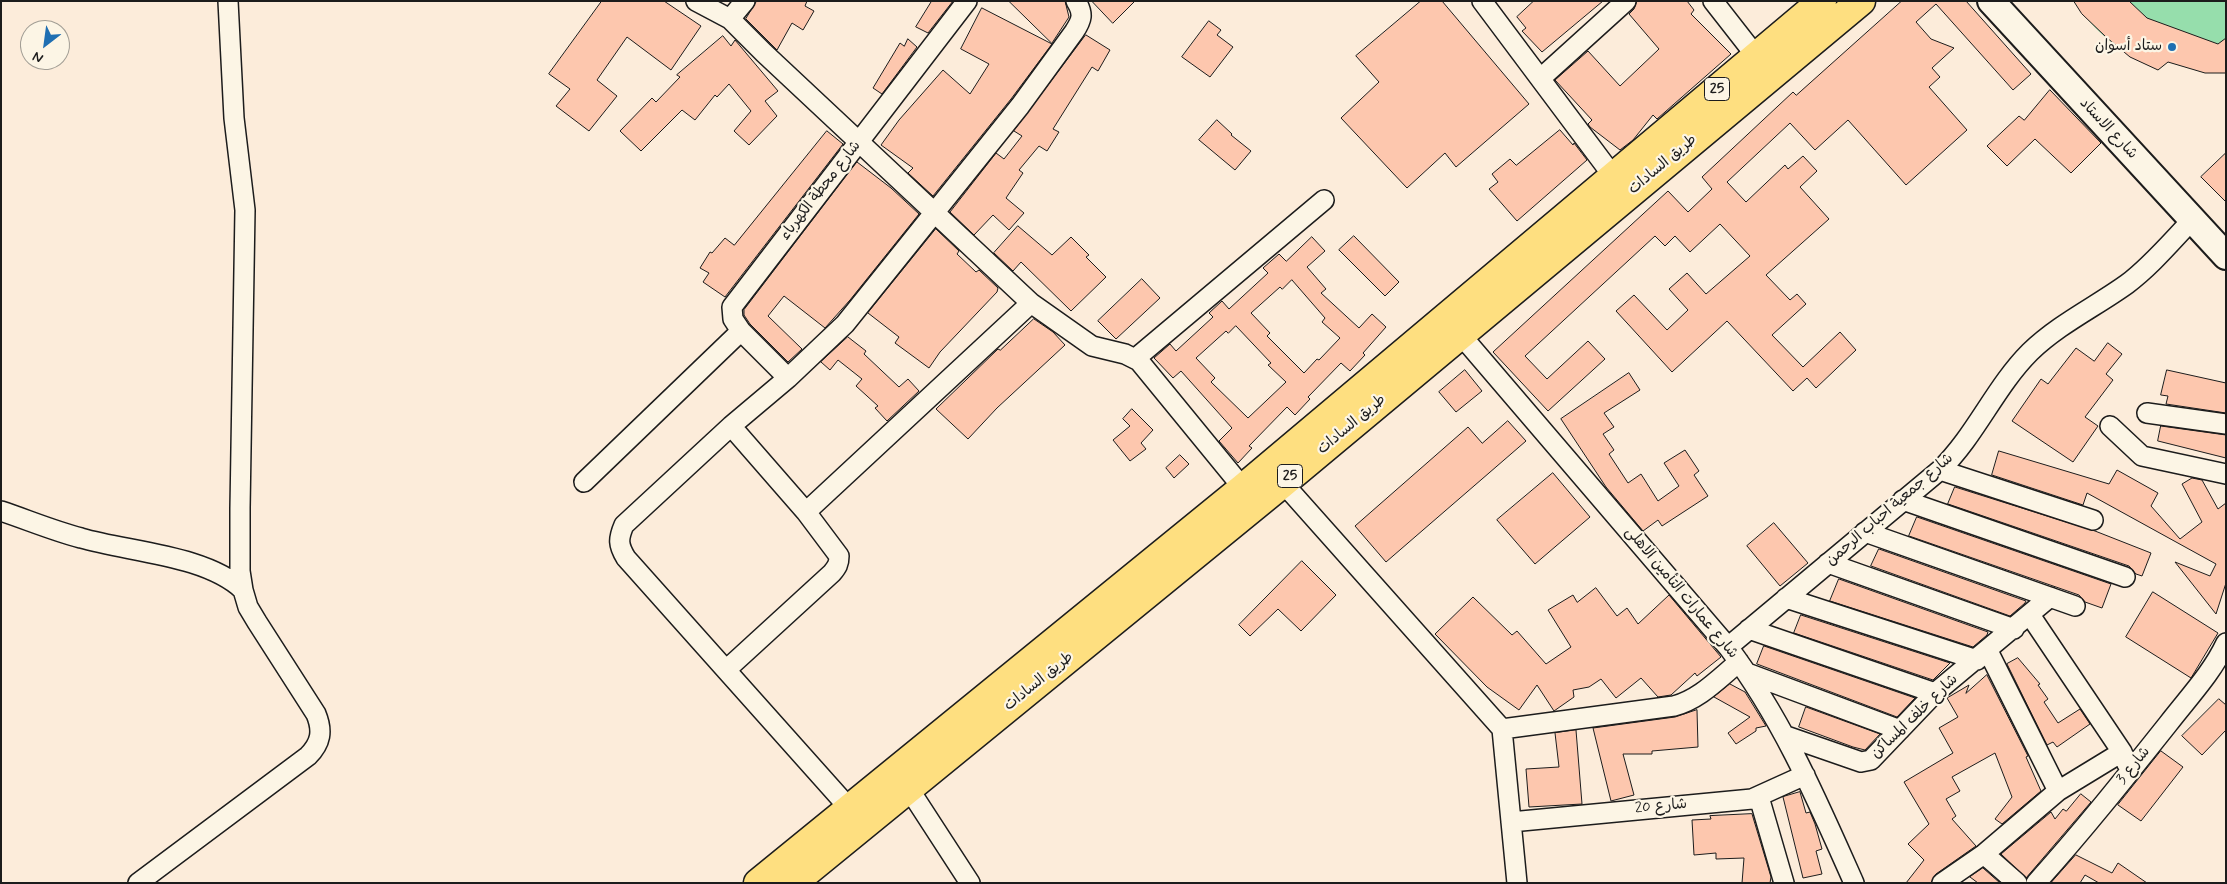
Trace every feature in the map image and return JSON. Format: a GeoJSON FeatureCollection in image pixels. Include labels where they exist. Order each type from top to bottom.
{"type":"FeatureCollection","features":[{"type":"Feature","properties":{"kind":"main road","name":"طريق السادات"},"geometry":{"type":"LineString","coordinates":[[793,883],[909,789],[1040,667],[1243,488],[1822,1]]}},
{"type":"Feature","properties":{"kind":"main road","name":"طريق السادات"},"geometry":{"type":"LineString","coordinates":[[758,883],[850,809],[1283,482],[1860,1]]}},
{"type":"Feature","properties":{"kind":"street"},"geometry":{"type":"LineString","coordinates":[[138,883],[308,756],[316,748],[321,736],[321,725],[316,714],[248,607],[240,571],[245,210],[234,109],[228,1]]}},
{"type":"Feature","properties":{"kind":"street"},"geometry":{"type":"LineString","coordinates":[[696,1],[730,19],[1031,303],[1092,346],[1136,358],[1243,488]]}},
{"type":"Feature","properties":{"kind":"street"},"geometry":{"type":"LineString","coordinates":[[730,19],[744,1]]}},
{"type":"Feature","properties":{"kind":"street","name":"شارع محطة الكهرباء"},"geometry":{"type":"LineString","coordinates":[[788,378],[741,331],[733,318],[732,307],[967,1]]}},
{"type":"Feature","properties":{"kind":"street"},"geometry":{"type":"LineString","coordinates":[[850,809],[626,558],[619,546],[618,538],[624,525],[731,426],[788,378],[845,324],[1020,106],[1074,32],[1082,19],[1082,10],[1076,1]]}},
{"type":"Feature","properties":{"kind":"street"},"geometry":{"type":"LineString","coordinates":[[1540,78],[1626,1]]}},
{"type":"Feature","properties":{"kind":"street"},"geometry":{"type":"LineString","coordinates":[[1713,1],[1756,56]]}},
{"type":"Feature","properties":{"kind":"street","name":"شارع الاستاد"},"geometry":{"type":"LineString","coordinates":[[1991,1],[2226,256]]}},
{"type":"Feature","properties":{"kind":"street"},"geometry":{"type":"LineString","coordinates":[[1487,3],[1613,176]]}},
{"type":"Feature","properties":{"kind":"street"},"geometry":{"type":"LineString","coordinates":[[1136,358],[1324,200]]}},
{"type":"Feature","properties":{"kind":"street","name":"شارع جمعية احباب الرحمن"},"geometry":{"type":"LineString","coordinates":[[1502,729],[1674,706],[1689,702],[1701,694],[1738,660],[1749,629],[1940,470],[1960,448],[2028,354],[2056,329],[2133,279],[2192,220]]}},
{"type":"Feature","properties":{"kind":"street"},"geometry":{"type":"LineString","coordinates":[[806,512],[1031,303]]}},
{"type":"Feature","properties":{"kind":"street"},"geometry":{"type":"LineString","coordinates":[[584,482],[741,331]]}},
{"type":"Feature","properties":{"kind":"street","name":"شارع عمارات التأمين الاهلى"},"geometry":{"type":"LineString","coordinates":[[1460,334],[1738,660],[1786,736],[1854,883]]}},
{"type":"Feature","properties":{"kind":"street"},"geometry":{"type":"LineString","coordinates":[[2146,413],[2226,424]]}},
{"type":"Feature","properties":{"kind":"street"},"geometry":{"type":"LineString","coordinates":[[726,670],[837,567],[840,556],[806,512],[731,426]]}},
{"type":"Feature","properties":{"kind":"street"},"geometry":{"type":"LineString","coordinates":[[2110,426],[2142,456],[2226,474]]}},
{"type":"Feature","properties":{"kind":"street"},"geometry":{"type":"LineString","coordinates":[[1940,470],[2093,520]]}},
{"type":"Feature","properties":{"kind":"street"},"geometry":{"type":"LineString","coordinates":[[1283,482],[1502,729],[1517,883]]}},
{"type":"Feature","properties":{"kind":"street"},"geometry":{"type":"LineString","coordinates":[[1904,500],[2125,576]]}},
{"type":"Feature","properties":{"kind":"street"},"geometry":{"type":"LineString","coordinates":[[1,511],[81,538],[204,567],[233,581],[243,590]]}},
{"type":"Feature","properties":{"kind":"street"},"geometry":{"type":"LineString","coordinates":[[1866,532],[2075,606]]}},
{"type":"Feature","properties":{"kind":"street"},"geometry":{"type":"LineString","coordinates":[[1828,563],[2014,629]]}},
{"type":"Feature","properties":{"kind":"street","name":"شارع خلف المساكن"},"geometry":{"type":"LineString","coordinates":[[1786,736],[1861,762],[1871,760],[1935,693],[2050,597]]}},
{"type":"Feature","properties":{"kind":"street"},"geometry":{"type":"LineString","coordinates":[[1786,598],[1982,655],[2058,791]]}},
{"type":"Feature","properties":{"kind":"street"},"geometry":{"type":"LineString","coordinates":[[2030,615],[2122,752],[2130,772]]}},
{"type":"Feature","properties":{"kind":"street"},"geometry":{"type":"LineString","coordinates":[[1749,629],[1935,693]]}},
{"type":"Feature","properties":{"kind":"street","name":"شارع 3"},"geometry":{"type":"LineString","coordinates":[[2036,883],[2068,849],[2130,772],[2211,669],[2226,644]]}},
{"type":"Feature","properties":{"kind":"street"},"geometry":{"type":"LineString","coordinates":[[1738,660],[1900,730]]}},
{"type":"Feature","properties":{"kind":"street"},"geometry":{"type":"LineString","coordinates":[[1942,883],[1984,854],[2058,791],[2122,752]]}},
{"type":"Feature","properties":{"kind":"street","name":"شارع 20"},"geometry":{"type":"LineString","coordinates":[[1511,822],[1759,797],[1805,775]]}},
{"type":"Feature","properties":{"kind":"street"},"geometry":{"type":"LineString","coordinates":[[909,789],[970,883]]}},
{"type":"Feature","properties":{"kind":"street"},"geometry":{"type":"LineString","coordinates":[[1759,797],[1784,883]]}},
{"type":"Feature","properties":{"kind":"street"},"geometry":{"type":"LineString","coordinates":[[1984,854],[2017,883]]}},
{"type":"Feature","properties":{"kind":"green space","name":"ستاد أسوان"},"geometry":{"type":"Polygon","coordinates":[[[2074,1],[2226,1],[2226,72],[2205,73],[2168,62],[2158,70],[2111,42],[2091,23],[2074,1]]]}},
{"type":"Feature","properties":{"kind":"building"},"geometry":{"type":"Polygon","coordinates":[[[602,1],[664,1],[701,26],[671,70],[627,37],[597,80],[617,96],[589,131],[556,106],[570,89],[549,74],[602,1]]]}},
{"type":"Feature","properties":{"kind":"building"},"geometry":{"type":"Polygon","coordinates":[[[757,1],[807,1],[805,6],[814,11],[803,30],[792,23],[777,50],[746,19],[757,1]]]}},
{"type":"Feature","properties":{"kind":"building"},"geometry":{"type":"Polygon","coordinates":[[[932,1],[953,1],[928,33],[916,27],[932,1]]]}},
{"type":"Feature","properties":{"kind":"building"},"geometry":{"type":"Polygon","coordinates":[[[1009,1],[1065,1],[1069,17],[1052,43],[1009,1]]]}},
{"type":"Feature","properties":{"kind":"building"},"geometry":{"type":"Polygon","coordinates":[[[1092,1],[1135,1],[1113,23],[1092,1]]]}},
{"type":"Feature","properties":{"kind":"building"},"geometry":{"type":"Polygon","coordinates":[[[1421,1],[1442,1],[1529,104],[1456,167],[1445,153],[1407,188],[1341,118],[1379,82],[1356,56],[1421,1]]]}},
{"type":"Feature","properties":{"kind":"building"},"geometry":{"type":"Polygon","coordinates":[[[1534,1],[1603,1],[1542,52],[1522,31],[1526,28],[1517,17],[1534,1]]]}},
{"type":"Feature","properties":{"kind":"building"},"geometry":{"type":"Polygon","coordinates":[[[1637,1],[1687,1],[1694,10],[1691,14],[1731,54],[1657,119],[1653,115],[1633,140],[1620,150],[1590,127],[1588,124],[1592,120],[1555,80],[1588,51],[1620,86],[1659,49],[1629,14],[1634,9],[1637,1]]]}},
{"type":"Feature","properties":{"kind":"building"},"geometry":{"type":"Polygon","coordinates":[[[1902,1],[1966,1],[2031,74],[2013,90],[1936,4],[1916,22],[1931,39],[1954,48],[1932,68],[1940,77],[1929,87],[1967,130],[1906,185],[1848,120],[1815,150],[1790,123],[1727,182],[1746,202],[1785,165],[1788,169],[1803,156],[1817,171],[1800,187],[1829,219],[1766,275],[1790,300],[1797,294],[1806,304],[1772,335],[1803,367],[1840,332],[1856,350],[1816,388],[1807,378],[1793,391],[1727,321],[1672,372],[1616,311],[1634,295],[1667,330],[1688,310],[1669,289],[1687,273],[1706,294],[1750,256],[1720,224],[1690,252],[1675,236],[1665,246],[1655,236],[1525,356],[1547,379],[1588,341],[1605,359],[1548,411],[1493,352],[1668,191],[1688,212],[1712,189],[1702,177],[1793,92],[1796,95],[1902,1]]]}},
{"type":"Feature","properties":{"kind":"building","name":"ستاد أسوان"},"geometry":{"type":"Polygon","coordinates":[[[2074,1],[2129,1],[2147,18],[2218,44],[2226,38],[2226,73],[2205,73],[2168,62],[2158,70],[2130,57],[2082,14],[2074,1]]]}},
{"type":"Feature","properties":{"kind":"building"},"geometry":{"type":"Polygon","coordinates":[[[982,8],[1052,44],[1011,99],[933,196],[908,173],[913,168],[881,145],[899,120],[943,70],[970,94],[989,64],[961,49],[982,8]]]}},
{"type":"Feature","properties":{"kind":"building"},"geometry":{"type":"Polygon","coordinates":[[[1209,21],[1221,30],[1217,35],[1233,47],[1210,77],[1182,57],[1209,21]]]}},
{"type":"Feature","properties":{"kind":"building"},"geometry":{"type":"Polygon","coordinates":[[[1086,35],[1110,50],[1098,71],[1092,67],[1053,129],[1059,132],[1047,151],[1039,146],[1019,170],[1023,173],[1006,198],[1024,213],[1009,230],[993,215],[974,235],[950,212],[996,153],[1004,159],[1022,136],[1014,131],[1086,35]]]}},
{"type":"Feature","properties":{"kind":"building"},"geometry":{"type":"Polygon","coordinates":[[[723,36],[731,46],[735,40],[778,91],[765,101],[777,116],[749,145],[734,131],[751,111],[729,84],[717,97],[715,95],[695,120],[682,110],[641,151],[620,131],[652,98],[656,102],[680,77],[677,75],[723,36]]]}},
{"type":"Feature","properties":{"kind":"building"},"geometry":{"type":"Polygon","coordinates":[[[908,39],[917,47],[882,94],[873,88],[900,43],[904,46],[908,39]]]}},
{"type":"Feature","properties":{"kind":"building"},"geometry":{"type":"Polygon","coordinates":[[[2050,90],[2101,143],[2071,173],[2035,139],[2007,166],[1987,146],[2019,116],[2024,120],[2050,90]]]}},
{"type":"Feature","properties":{"kind":"building"},"geometry":{"type":"Polygon","coordinates":[[[1217,120],[1231,135],[1251,151],[1235,170],[1199,140],[1217,120]]]}},
{"type":"Feature","properties":{"kind":"building"},"geometry":{"type":"Polygon","coordinates":[[[1560,130],[1573,145],[1574,143],[1587,160],[1517,221],[1489,189],[1498,182],[1492,174],[1510,159],[1516,165],[1560,130]]]}},
{"type":"Feature","properties":{"kind":"building"},"geometry":{"type":"Polygon","coordinates":[[[827,131],[843,144],[725,297],[703,282],[709,273],[700,268],[710,252],[712,253],[725,238],[734,245],[827,131]]]}},
{"type":"Feature","properties":{"kind":"building"},"geometry":{"type":"Polygon","coordinates":[[[2226,153],[2226,202],[2201,177],[2226,153]]]}},
{"type":"Feature","properties":{"kind":"building"},"geometry":{"type":"Polygon","coordinates":[[[857,162],[891,188],[919,214],[825,328],[784,296],[768,316],[802,349],[788,362],[750,324],[744,315],[744,310],[857,162]]]}},
{"type":"Feature","properties":{"kind":"building"},"geometry":{"type":"Polygon","coordinates":[[[1018,226],[1052,255],[1071,237],[1089,255],[1086,257],[1106,277],[1071,311],[1021,262],[1013,271],[994,253],[1018,226]]]}},
{"type":"Feature","properties":{"kind":"building"},"geometry":{"type":"Polygon","coordinates":[[[936,229],[959,251],[957,254],[976,272],[979,270],[998,288],[997,292],[940,352],[929,368],[895,343],[899,337],[868,313],[936,229]]]}},
{"type":"Feature","properties":{"kind":"building"},"geometry":{"type":"Polygon","coordinates":[[[1354,236],[1399,282],[1385,296],[1339,250],[1354,236]]]}},
{"type":"Feature","properties":{"kind":"building"},"geometry":{"type":"Polygon","coordinates":[[[1312,237],[1325,251],[1307,267],[1326,289],[1321,293],[1359,328],[1372,314],[1386,327],[1350,371],[1341,363],[1308,397],[1310,399],[1295,415],[1287,407],[1249,446],[1252,448],[1238,463],[1219,441],[1232,428],[1181,371],[1173,378],[1154,358],[1170,344],[1176,351],[1213,317],[1209,313],[1222,301],[1229,309],[1268,273],[1263,268],[1279,254],[1286,261],[1312,237]],[[1292,280],[1282,289],[1280,287],[1251,313],[1270,333],[1267,336],[1304,373],[1340,338],[1322,322],[1325,318],[1292,280]],[[1236,326],[1228,333],[1226,331],[1196,358],[1215,378],[1211,382],[1248,418],[1286,382],[1268,365],[1271,363],[1236,326]]]}},
{"type":"Feature","properties":{"kind":"building"},"geometry":{"type":"Polygon","coordinates":[[[1142,279],[1160,298],[1116,339],[1098,321],[1142,279]]]}},
{"type":"Feature","properties":{"kind":"building"},"geometry":{"type":"Polygon","coordinates":[[[1034,319],[1053,332],[1065,345],[997,408],[968,439],[936,409],[998,349],[1000,350],[1034,319]]]}},
{"type":"Feature","properties":{"kind":"building"},"geometry":{"type":"Polygon","coordinates":[[[848,337],[866,351],[864,354],[899,387],[908,379],[919,391],[887,421],[875,408],[878,406],[856,386],[862,379],[838,360],[830,370],[821,362],[848,337]]]}},
{"type":"Feature","properties":{"kind":"building"},"geometry":{"type":"Polygon","coordinates":[[[2108,343],[2122,354],[2106,374],[2113,380],[2085,417],[2098,426],[2073,462],[2012,421],[2041,379],[2048,384],[2076,348],[2094,361],[2108,343]]]}},
{"type":"Feature","properties":{"kind":"building"},"geometry":{"type":"Polygon","coordinates":[[[1465,370],[1482,391],[1456,412],[1439,392],[1465,370]]]}},
{"type":"Feature","properties":{"kind":"building"},"geometry":{"type":"Polygon","coordinates":[[[2167,370],[2226,383],[2226,413],[2166,404],[2168,396],[2161,395],[2167,370]]]}},
{"type":"Feature","properties":{"kind":"building"},"geometry":{"type":"Polygon","coordinates":[[[1629,373],[1640,390],[1604,413],[1614,427],[1603,434],[1614,450],[1609,454],[1628,483],[1641,474],[1658,501],[1679,486],[1664,463],[1685,450],[1699,471],[1694,475],[1708,496],[1662,526],[1658,520],[1643,531],[1606,487],[1561,419],[1629,373]]]}},
{"type":"Feature","properties":{"kind":"building"},"geometry":{"type":"Polygon","coordinates":[[[1132,409],[1153,430],[1141,443],[1146,449],[1130,461],[1113,440],[1130,426],[1123,419],[1132,409]]]}},
{"type":"Feature","properties":{"kind":"building"},"geometry":{"type":"Polygon","coordinates":[[[1508,421],[1526,441],[1386,562],[1355,526],[1468,427],[1482,443],[1508,421]]]}},
{"type":"Feature","properties":{"kind":"building"},"geometry":{"type":"Polygon","coordinates":[[[2161,426],[2226,435],[2226,458],[2158,441],[2161,426]]]}},
{"type":"Feature","properties":{"kind":"building"},"geometry":{"type":"Polygon","coordinates":[[[1999,451],[2109,484],[2117,470],[2158,493],[2151,506],[2180,539],[2202,522],[2182,484],[2192,478],[2202,480],[2218,509],[2226,503],[2226,583],[2216,614],[2175,562],[2210,576],[2216,564],[2087,493],[2083,505],[1992,475],[1999,451]]]}},
{"type":"Feature","properties":{"kind":"building"},"geometry":{"type":"Polygon","coordinates":[[[1180,455],[1189,464],[1174,478],[1166,468],[1180,455]]]}},
{"type":"Feature","properties":{"kind":"building"},"geometry":{"type":"Polygon","coordinates":[[[1553,473],[1590,517],[1535,564],[1497,520],[1553,473]]]}},
{"type":"Feature","properties":{"kind":"building"},"geometry":{"type":"Polygon","coordinates":[[[1955,487],[2095,531],[2151,553],[2142,576],[2136,574],[2129,566],[1948,504],[1955,487]]]}},
{"type":"Feature","properties":{"kind":"building"},"geometry":{"type":"Polygon","coordinates":[[[1917,517],[2111,584],[2102,608],[2085,602],[2079,595],[1909,536],[1917,517]]]}},
{"type":"Feature","properties":{"kind":"building"},"geometry":{"type":"Polygon","coordinates":[[[1774,523],[1808,563],[1780,586],[1747,546],[1774,523]]]}},
{"type":"Feature","properties":{"kind":"building"},"geometry":{"type":"Polygon","coordinates":[[[1879,549],[2026,601],[2010,616],[1871,566],[1879,549]]]}},
{"type":"Feature","properties":{"kind":"building"},"geometry":{"type":"Polygon","coordinates":[[[1302,561],[1336,595],[1301,631],[1278,609],[1250,636],[1239,625],[1302,561]]]}},
{"type":"Feature","properties":{"kind":"building"},"geometry":{"type":"Polygon","coordinates":[[[1839,579],[1988,632],[1987,635],[1973,647],[1830,601],[1839,579]]]}},
{"type":"Feature","properties":{"kind":"building"},"geometry":{"type":"Polygon","coordinates":[[[1596,588],[1617,616],[1627,608],[1638,624],[1669,595],[1721,657],[1697,676],[1695,673],[1671,695],[1658,697],[1641,678],[1616,698],[1601,679],[1589,687],[1573,690],[1574,697],[1554,711],[1537,685],[1519,710],[1487,687],[1435,634],[1473,597],[1512,635],[1517,631],[1546,664],[1571,647],[1548,610],[1573,595],[1577,602],[1596,588]]]}},
{"type":"Feature","properties":{"kind":"building"},"geometry":{"type":"Polygon","coordinates":[[[2153,592],[2218,633],[2191,678],[2126,637],[2153,592]]]}},
{"type":"Feature","properties":{"kind":"building"},"geometry":{"type":"Polygon","coordinates":[[[1801,615],[1950,663],[1933,680],[1794,633],[1801,615]]]}},
{"type":"Feature","properties":{"kind":"building"},"geometry":{"type":"Polygon","coordinates":[[[1764,646],[1915,698],[1897,717],[1757,664],[1764,646]]]}},
{"type":"Feature","properties":{"kind":"building"},"geometry":{"type":"Polygon","coordinates":[[[2018,658],[2040,684],[2038,685],[2048,699],[2044,702],[2058,723],[2080,709],[2090,724],[2057,747],[2053,742],[2047,745],[2007,664],[2018,658]]]}},
{"type":"Feature","properties":{"kind":"building"},"geometry":{"type":"Polygon","coordinates":[[[1987,675],[2028,756],[2026,757],[2041,791],[2002,824],[1995,819],[2012,797],[1995,753],[1952,777],[1960,791],[1946,799],[1956,816],[1952,819],[1976,846],[1936,874],[1931,883],[1906,883],[1924,860],[1908,844],[1929,824],[1904,782],[1953,753],[1939,728],[1958,717],[1947,698],[1969,685],[1966,693],[1987,675]]]}},
{"type":"Feature","properties":{"kind":"building"},"geometry":{"type":"Polygon","coordinates":[[[1730,684],[1745,692],[1766,726],[1756,728],[1756,731],[1736,744],[1728,733],[1750,717],[1714,697],[1730,684]]]}},
{"type":"Feature","properties":{"kind":"building"},"geometry":{"type":"Polygon","coordinates":[[[2219,699],[2226,705],[2226,730],[2202,755],[2182,736],[2219,699]]]}},
{"type":"Feature","properties":{"kind":"building"},"geometry":{"type":"Polygon","coordinates":[[[1806,707],[1880,734],[1865,750],[1853,747],[1799,727],[1806,707]]]}},
{"type":"Feature","properties":{"kind":"building"},"geometry":{"type":"Polygon","coordinates":[[[1697,710],[1698,747],[1652,751],[1652,754],[1623,754],[1634,795],[1611,801],[1593,728],[1675,717],[1697,710]]]}},
{"type":"Feature","properties":{"kind":"building"},"geometry":{"type":"Polygon","coordinates":[[[1576,730],[1582,804],[1529,807],[1526,769],[1559,767],[1555,733],[1576,730]]]}},
{"type":"Feature","properties":{"kind":"building"},"geometry":{"type":"Polygon","coordinates":[[[2161,751],[2183,767],[2141,821],[2118,805],[2161,751]]]}},
{"type":"Feature","properties":{"kind":"building"},"geometry":{"type":"Polygon","coordinates":[[[1800,792],[1806,813],[1810,812],[1815,824],[1822,849],[1816,851],[1822,874],[1803,878],[1783,797],[1800,792]]]}},
{"type":"Feature","properties":{"kind":"building"},"geometry":{"type":"Polygon","coordinates":[[[2081,794],[2091,802],[2026,878],[2001,854],[2051,812],[2055,819],[2063,809],[2066,811],[2081,794]]]}},
{"type":"Feature","properties":{"kind":"building"},"geometry":{"type":"Polygon","coordinates":[[[1752,814],[1771,877],[1770,883],[1742,883],[1744,858],[1716,859],[1716,853],[1694,855],[1692,820],[1711,819],[1710,816],[1752,814]]]}},
{"type":"Feature","properties":{"kind":"building"},"geometry":{"type":"Polygon","coordinates":[[[2076,855],[2112,873],[2118,863],[2147,883],[2099,883],[2085,875],[2080,883],[2051,883],[2076,855]]]}},
{"type":"Feature","properties":{"kind":"building"},"geometry":{"type":"Polygon","coordinates":[[[1983,868],[2000,883],[1978,883],[1970,877],[1983,868]]]}},
{"type":"Feature","properties":{"kind":"place","name":"ستاد أسوان"},"geometry":{"type":"Point","coordinates":[2172,47]}}]}
